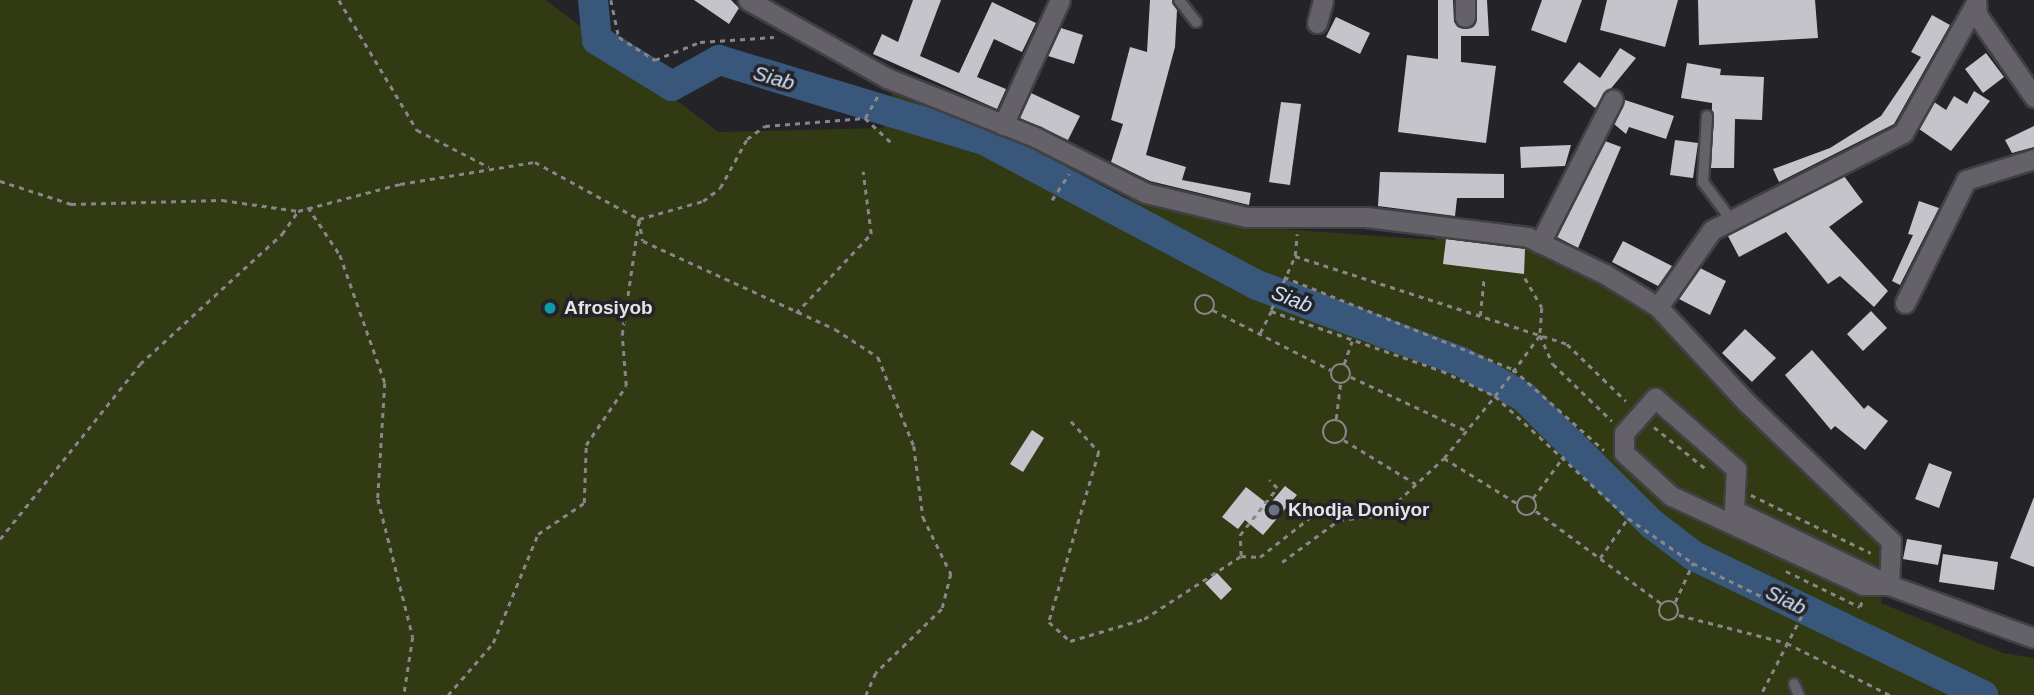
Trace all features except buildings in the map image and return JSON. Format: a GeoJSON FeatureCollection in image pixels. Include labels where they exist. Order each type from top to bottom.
{"type":"FeatureCollection","features":[{"type":"Feature","properties":{"kind":"street"},"geometry":{"type":"LineString","coordinates":[[748,0],[887,78],[1003,125],[1146,193],[1246,217],[1298,217],[1463,227],[1540,243],[1658,307],[1746,402],[1891,541],[1889,585]]}},
{"type":"Feature","properties":{"kind":"street"},"geometry":{"type":"LineString","coordinates":[[1003,125],[1060,0]]}},
{"type":"Feature","properties":{"kind":"street"},"geometry":{"type":"LineString","coordinates":[[1317,23],[1323,0]]}},
{"type":"Feature","properties":{"kind":"street"},"geometry":{"type":"LineString","coordinates":[[1976,1],[1977,15],[2034,97]]}},
{"type":"Feature","properties":{"kind":"street"},"geometry":{"type":"LineString","coordinates":[[1658,307],[1712,230],[1903,133],[1976,1]]}},
{"type":"Feature","properties":{"kind":"street"},"geometry":{"type":"LineString","coordinates":[[1540,243],[1612,99]]}},
{"type":"Feature","properties":{"kind":"street"},"geometry":{"type":"LineString","coordinates":[[1905,303],[1965,180],[2034,159]]}},
{"type":"Feature","properties":{"kind":"street"},"geometry":{"type":"LineString","coordinates":[[1889,585],[1863,585],[1704,514],[1671,496],[1624,453],[1624,433],[1655,398],[1736,469],[1734,510],[1889,585],[2034,638]]}},
{"type":"Feature","properties":{"kind":"lane"},"geometry":{"type":"LineString","coordinates":[[1179,0],[1196,22]]}},
{"type":"Feature","properties":{"kind":"lane"},"geometry":{"type":"LineString","coordinates":[[1707,116],[1703,182],[1732,220]]}},
{"type":"Feature","properties":{"kind":"lane"},"geometry":{"type":"LineString","coordinates":[[1794,684],[1799,695]]}},
{"type":"Feature","properties":{"kind":"path"},"geometry":{"type":"LineString","coordinates":[[339,0],[417,130],[489,167]]}},
{"type":"Feature","properties":{"kind":"path"},"geometry":{"type":"LineString","coordinates":[[611,0],[619,37],[655,60],[700,42],[803,33]]}},
{"type":"Feature","properties":{"kind":"path"},"geometry":{"type":"LineString","coordinates":[[865,118],[887,78]]}},
{"type":"Feature","properties":{"kind":"path"},"geometry":{"type":"LineString","coordinates":[[0,181],[71,204],[222,200],[298,211],[489,167],[535,162],[639,219],[704,201],[720,188],[747,139],[765,126],[865,118],[893,144]]}},
{"type":"Feature","properties":{"kind":"path"},"geometry":{"type":"LineString","coordinates":[[794,314],[871,233],[863,172]]}},
{"type":"Feature","properties":{"kind":"path"},"geometry":{"type":"LineString","coordinates":[[1052,200],[1070,173]]}},
{"type":"Feature","properties":{"kind":"path"},"geometry":{"type":"LineString","coordinates":[[308,207],[340,255],[386,383],[378,499],[413,637],[404,695]]}},
{"type":"Feature","properties":{"kind":"path"},"geometry":{"type":"LineString","coordinates":[[0,539],[140,364],[282,234],[298,211]]}},
{"type":"Feature","properties":{"kind":"path"},"geometry":{"type":"LineString","coordinates":[[1259,334],[1295,257],[1298,217]]}},
{"type":"Feature","properties":{"kind":"path"},"geometry":{"type":"LineString","coordinates":[[639,219],[643,241],[863,344],[878,357],[914,446],[922,517],[951,574],[942,609],[876,673],[866,695]]}},
{"type":"Feature","properties":{"kind":"path"},"geometry":{"type":"LineString","coordinates":[[448,695],[493,643],[538,534],[584,503],[586,445],[625,386],[622,335],[639,219]]}},
{"type":"Feature","properties":{"kind":"path"},"geometry":{"type":"LineString","coordinates":[[1295,257],[1540,335]]}},
{"type":"Feature","properties":{"kind":"path"},"geometry":{"type":"LineString","coordinates":[[1480,316],[1484,276]]}},
{"type":"Feature","properties":{"kind":"path"},"geometry":{"type":"LineString","coordinates":[[1284,277],[1513,369]]}},
{"type":"Feature","properties":{"kind":"path"},"geometry":{"type":"LineString","coordinates":[[1525,278],[1542,308],[1540,335],[1553,363],[1624,433]]}},
{"type":"Feature","properties":{"kind":"path"},"geometry":{"type":"LineString","coordinates":[[1213,310],[1210,296],[1196,299],[1199,313],[1213,310],[1331,370],[1340,384],[1336,420],[1323,434],[1329,443],[1344,440],[1416,484]]}},
{"type":"Feature","properties":{"kind":"path"},"geometry":{"type":"LineString","coordinates":[[1271,311],[1442,371],[1495,396],[1564,456],[1628,518],[1693,563],[1802,616],[1761,695]]}},
{"type":"Feature","properties":{"kind":"path"},"geometry":{"type":"LineString","coordinates":[[1282,562],[1339,520],[1383,515],[1444,458],[1540,335]]}},
{"type":"Feature","properties":{"kind":"path"},"geometry":{"type":"LineString","coordinates":[[1331,370],[1344,364],[1352,341]]}},
{"type":"Feature","properties":{"kind":"path"},"geometry":{"type":"LineString","coordinates":[[1344,364],[1351,377],[1466,430]]}},
{"type":"Feature","properties":{"kind":"path"},"geometry":{"type":"LineString","coordinates":[[1340,384],[1351,377]]}},
{"type":"Feature","properties":{"kind":"path"},"geometry":{"type":"LineString","coordinates":[[1336,420],[1345,425],[1344,440]]}},
{"type":"Feature","properties":{"kind":"path"},"geometry":{"type":"LineString","coordinates":[[1071,421],[1099,452],[1049,621],[1070,641],[1144,619],[1241,556],[1259,557],[1322,508],[1339,520]]}},
{"type":"Feature","properties":{"kind":"path"},"geometry":{"type":"LineString","coordinates":[[1517,503],[1533,498],[1564,456]]}},
{"type":"Feature","properties":{"kind":"path"},"geometry":{"type":"LineString","coordinates":[[1444,458],[1517,503],[1521,515],[1536,511]]}},
{"type":"Feature","properties":{"kind":"path"},"geometry":{"type":"LineString","coordinates":[[1241,556],[1240,535],[1278,488],[1269,481]]}},
{"type":"Feature","properties":{"kind":"path"},"geometry":{"type":"LineString","coordinates":[[1533,498],[1536,511],[1600,559],[1662,604],[1675,603]]}},
{"type":"Feature","properties":{"kind":"path"},"geometry":{"type":"LineString","coordinates":[[1600,559],[1628,518]]}},
{"type":"Feature","properties":{"kind":"path"},"geometry":{"type":"LineString","coordinates":[[1679,615],[1675,603],[1693,563]]}},
{"type":"Feature","properties":{"kind":"path"},"geometry":{"type":"LineString","coordinates":[[1662,604],[1663,620],[1679,615],[1787,643],[1890,695]]}},
{"type":"Feature","properties":{"kind":"green space","name":"Afrosiyob"},"geometry":{"type":"Polygon","coordinates":[[[0,0],[546,0],[718,132],[884,128],[895,82],[1081,187],[1237,226],[1435,240],[1437,231],[1543,247],[1542,258],[1624,295],[1669,329],[1885,524],[1881,603],[2003,653],[2034,658],[2034,695],[0,695],[0,0]]]}},
{"type":"Feature","properties":{"kind":"waterway","name":"Siab"},"geometry":{"type":"LineString","coordinates":[[593,0],[597,40],[672,86],[719,60],[984,140],[1257,285],[1462,362],[1524,397],[1652,524],[1694,556],[1983,695]]}},
{"type":"Feature","properties":{"kind":"place","name":"Afrosiyob"},"geometry":{"type":"Point","coordinates":[550,308]}},
{"type":"Feature","properties":{"kind":"place","name":"Khodja Doniyor"},"geometry":{"type":"Point","coordinates":[1274,510]}}]}
